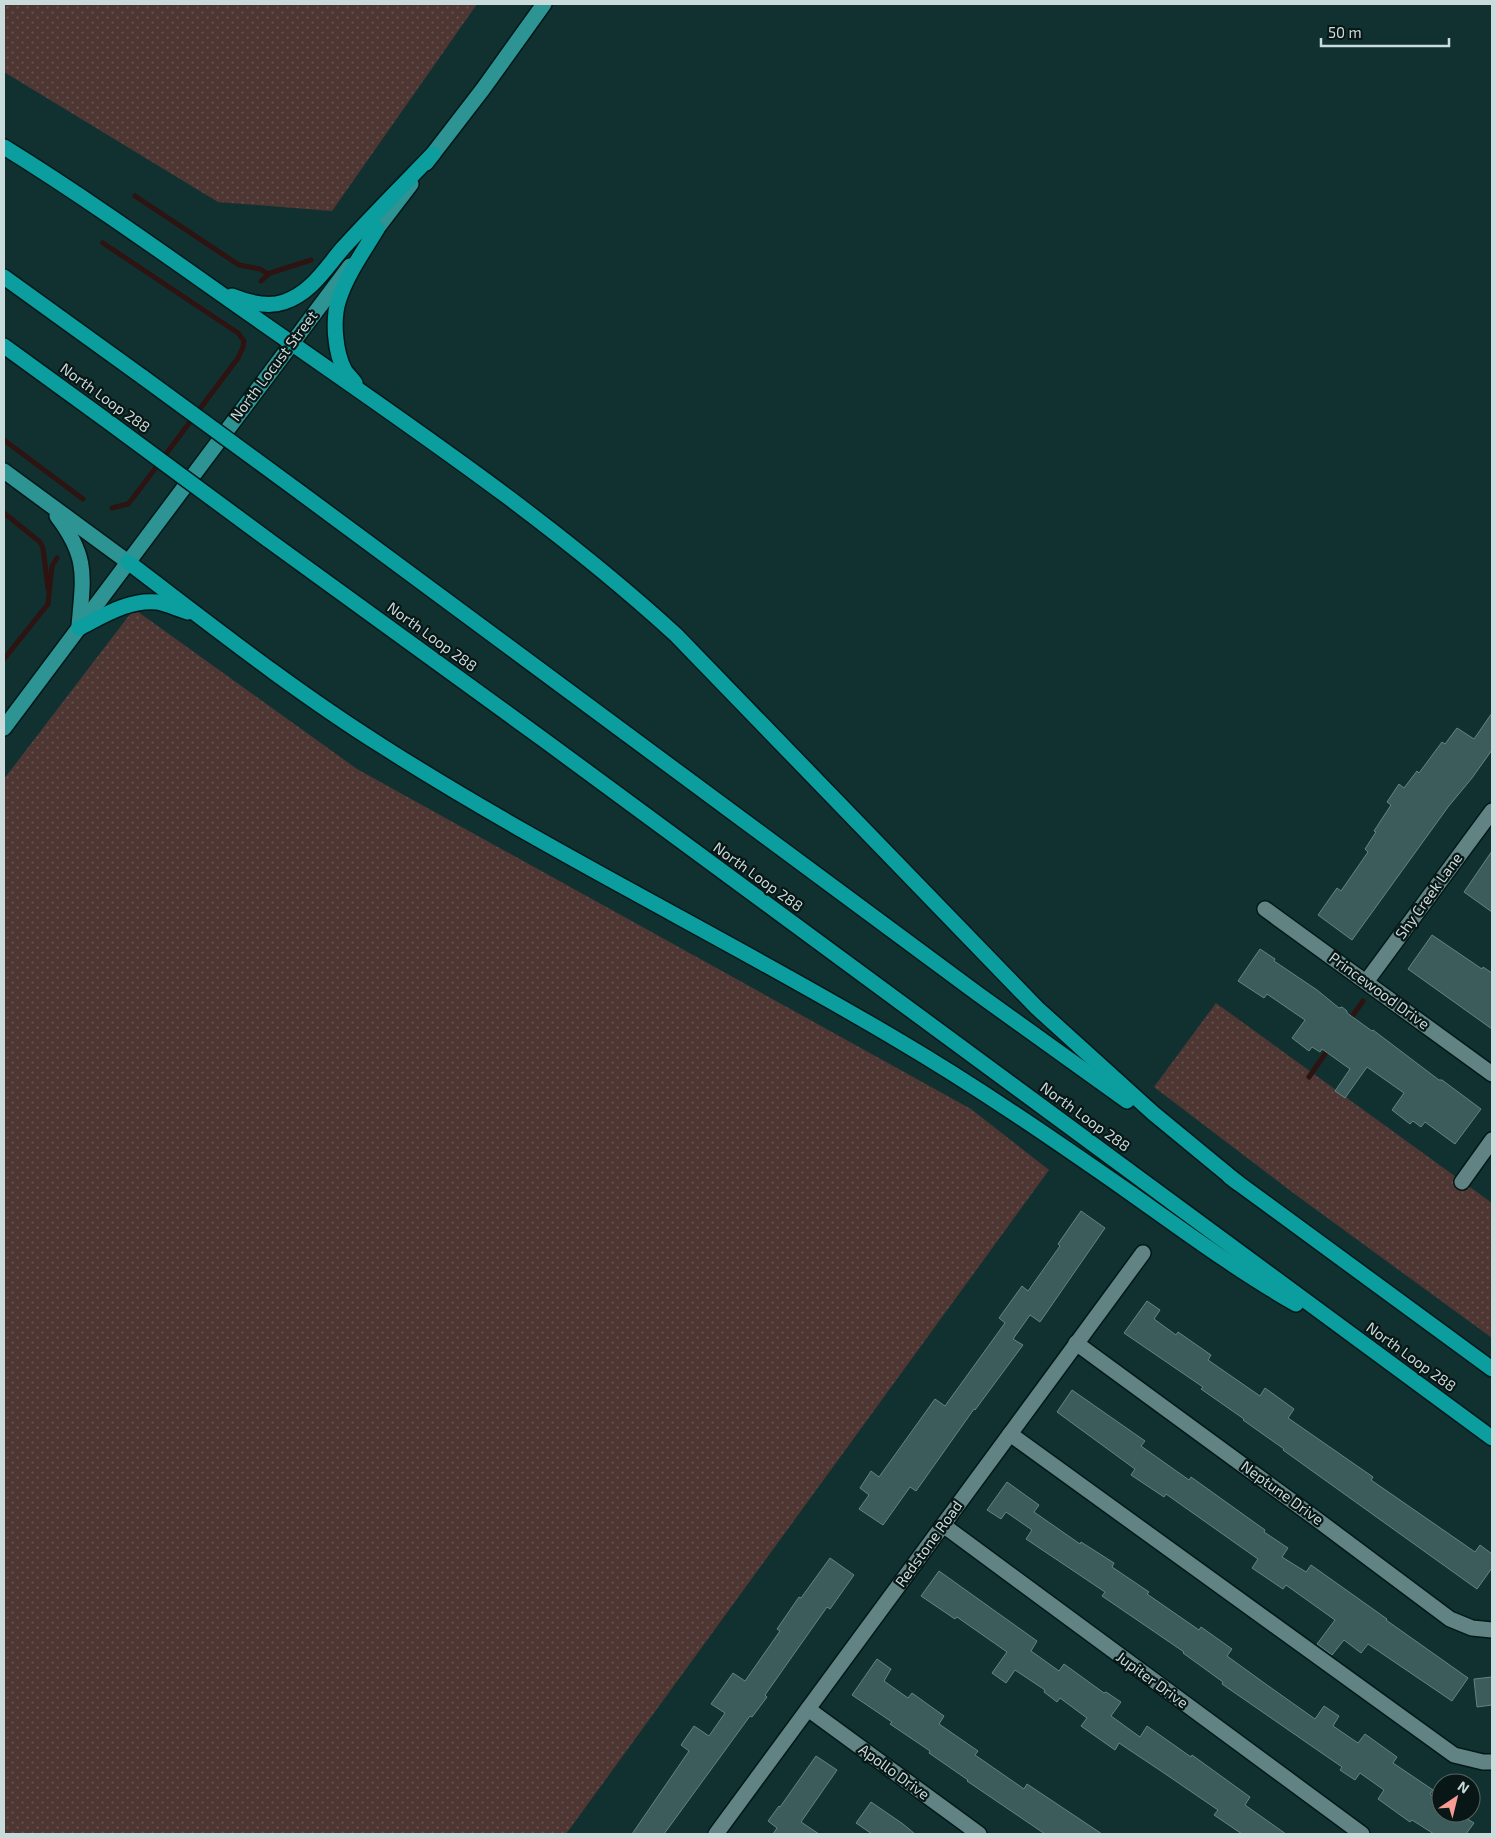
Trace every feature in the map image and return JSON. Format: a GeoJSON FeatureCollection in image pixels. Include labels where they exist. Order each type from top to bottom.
{"type":"FeatureCollection","features":[{"type":"Feature","properties":{"kind":"highway"},"geometry":{"type":"LineString","coordinates":[[4,147],[92,204],[363,394],[518,506],[634,596],[683,642],[1038,1008],[1153,1113],[1238,1183]]}},
{"type":"Feature","properties":{"kind":"highway"},"geometry":{"type":"LineString","coordinates":[[188,272],[219,290],[247,302],[282,303],[297,296],[320,277],[342,249],[433,154]]}},
{"type":"Feature","properties":{"kind":"highway"},"geometry":{"type":"LineString","coordinates":[[363,394],[345,370],[338,352],[336,320],[338,301],[349,277],[378,229]]}},
{"type":"Feature","properties":{"kind":"highway"},"geometry":{"type":"LineString","coordinates":[[4,277],[301,493],[649,751],[1492,1369]]}},
{"type":"Feature","properties":{"kind":"highway","name":"North Loop 288"},"geometry":{"type":"LineString","coordinates":[[4,346],[544,740],[1492,1438]]}},
{"type":"Feature","properties":{"kind":"highway"},"geometry":{"type":"LineString","coordinates":[[128,562],[314,702],[381,746],[530,835],[826,999],[944,1068],[1099,1171],[1254,1280],[1366,1345]]}},
{"type":"Feature","properties":{"kind":"highway"},"geometry":{"type":"LineString","coordinates":[[79,628],[116,610],[144,602],[158,602],[200,616]]}},
{"type":"Feature","properties":{"kind":"main road","name":"North Locust Street"},"geometry":{"type":"LineString","coordinates":[[4,728],[483,89],[544,4]]}},
{"type":"Feature","properties":{"kind":"main road"},"geometry":{"type":"LineString","coordinates":[[4,471],[128,562]]}},
{"type":"Feature","properties":{"kind":"main road"},"geometry":{"type":"LineString","coordinates":[[46,501],[68,531],[76,544],[80,556],[82,585],[79,628]]}},
{"type":"Feature","properties":{"kind":"street","name":"Shy Creek Lane"},"geometry":{"type":"LineString","coordinates":[[1366,982],[1491,813]]}},
{"type":"Feature","properties":{"kind":"street","name":"Princewood Drive"},"geometry":{"type":"LineString","coordinates":[[1265,909],[1492,1074]]}},
{"type":"Feature","properties":{"kind":"street"},"geometry":{"type":"LineString","coordinates":[[1462,1182],[1492,1140]]}},
{"type":"Feature","properties":{"kind":"street","name":"Redstone Road"},"geometry":{"type":"LineString","coordinates":[[716,1834],[1142,1253]]}},
{"type":"Feature","properties":{"kind":"street","name":"Neptune Drive"},"geometry":{"type":"LineString","coordinates":[[1076,1343],[1450,1619],[1472,1628],[1492,1630]]}},
{"type":"Feature","properties":{"kind":"street"},"geometry":{"type":"LineString","coordinates":[[1010,1434],[1454,1755],[1483,1762],[1492,1762]]}},
{"type":"Feature","properties":{"kind":"street","name":"Jupiter Drive"},"geometry":{"type":"LineString","coordinates":[[943,1525],[1362,1834]]}},
{"type":"Feature","properties":{"kind":"street","name":"Apollo Drive"},"geometry":{"type":"LineString","coordinates":[[808,1710],[979,1834]]}},
{"type":"Feature","properties":{"kind":"shaded area"},"geometry":{"type":"Polygon","coordinates":[[[4,4],[477,4],[332,211],[218,202],[4,72],[4,4]]]}},
{"type":"Feature","properties":{"kind":"shaded area"},"geometry":{"type":"Polygon","coordinates":[[[134,609],[357,769],[971,1109],[1049,1170],[566,1834],[4,1834],[4,779],[134,609]]]}},
{"type":"Feature","properties":{"kind":"shaded area"},"geometry":{"type":"Polygon","coordinates":[[[1216,1003],[1492,1203],[1492,1338],[1296,1195],[1154,1087],[1216,1003]]]}},
{"type":"Feature","properties":{"kind":"building"},"geometry":{"type":"Polygon","coordinates":[[[1492,713],[1492,750],[1448,807],[1352,940],[1318,915],[1337,888],[1341,891],[1368,852],[1365,849],[1391,805],[1387,802],[1399,784],[1404,788],[1417,771],[1419,773],[1442,742],[1445,744],[1457,728],[1474,739],[1492,713]]]}},
{"type":"Feature","properties":{"kind":"building"},"geometry":{"type":"Polygon","coordinates":[[[1492,851],[1492,912],[1464,892],[1492,851]]]}},
{"type":"Feature","properties":{"kind":"building"},"geometry":{"type":"Polygon","coordinates":[[[1432,935],[1482,969],[1483,967],[1492,973],[1492,1029],[1408,969],[1432,935]]]}},
{"type":"Feature","properties":{"kind":"building"},"geometry":{"type":"Polygon","coordinates":[[[1260,949],[1275,959],[1274,961],[1317,990],[1339,1008],[1342,1007],[1347,1013],[1481,1109],[1455,1144],[1425,1122],[1421,1127],[1413,1121],[1410,1124],[1392,1110],[1404,1093],[1367,1067],[1345,1098],[1335,1091],[1350,1069],[1322,1049],[1320,1052],[1312,1047],[1309,1051],[1292,1038],[1305,1020],[1267,994],[1264,998],[1238,981],[1260,949]]]}},
{"type":"Feature","properties":{"kind":"building"},"geometry":{"type":"Polygon","coordinates":[[[1081,1211],[1105,1228],[1040,1322],[1030,1315],[1013,1339],[1023,1345],[974,1409],[916,1491],[910,1487],[883,1525],[859,1509],[869,1495],[860,1488],[871,1471],[879,1477],[935,1399],[945,1406],[1005,1323],[999,1318],[1022,1286],[1028,1291],[1060,1246],[1058,1244],[1081,1211]]]}},
{"type":"Feature","properties":{"kind":"building"},"geometry":{"type":"Polygon","coordinates":[[[1147,1301],[1160,1310],[1154,1319],[1176,1335],[1178,1332],[1211,1355],[1208,1360],[1260,1396],[1265,1388],[1294,1409],[1288,1418],[1373,1477],[1371,1480],[1475,1552],[1480,1545],[1492,1554],[1492,1568],[1477,1589],[1283,1450],[1244,1419],[1201,1389],[1203,1387],[1124,1333],[1147,1301]]]}},
{"type":"Feature","properties":{"kind":"building"},"geometry":{"type":"Polygon","coordinates":[[[1072,1390],[1145,1441],[1141,1446],[1189,1480],[1191,1477],[1288,1548],[1282,1557],[1306,1572],[1311,1565],[1468,1678],[1452,1701],[1368,1644],[1361,1653],[1344,1640],[1332,1655],[1317,1644],[1335,1620],[1286,1585],[1283,1589],[1252,1568],[1258,1559],[1166,1494],[1164,1497],[1131,1475],[1135,1469],[1057,1412],[1072,1390]]]}},
{"type":"Feature","properties":{"kind":"building"},"geometry":{"type":"Polygon","coordinates":[[[1007,1482],[1039,1505],[1034,1512],[1080,1544],[1081,1542],[1114,1563],[1112,1567],[1149,1592],[1147,1594],[1199,1630],[1201,1627],[1232,1649],[1227,1656],[1315,1719],[1324,1706],[1339,1716],[1333,1726],[1358,1743],[1365,1734],[1397,1757],[1393,1763],[1431,1789],[1431,1823],[1474,1823],[1466,1834],[1434,1834],[1412,1820],[1410,1822],[1378,1799],[1384,1790],[1360,1773],[1355,1780],[1340,1770],[1342,1767],[1222,1684],[1223,1682],[1184,1652],[1102,1596],[1105,1592],[1026,1539],[1032,1530],[1006,1512],[1001,1519],[987,1510],[1007,1482]]]}},
{"type":"Feature","properties":{"kind":"building"},"geometry":{"type":"Polygon","coordinates":[[[830,1558],[854,1575],[830,1609],[827,1607],[765,1695],[767,1697],[752,1717],[750,1716],[664,1834],[632,1834],[689,1751],[681,1745],[694,1726],[709,1736],[725,1713],[711,1704],[733,1673],[745,1681],[780,1631],[777,1629],[799,1597],[801,1598],[830,1558]]]}},
{"type":"Feature","properties":{"kind":"building"},"geometry":{"type":"Polygon","coordinates":[[[939,1571],[1037,1641],[1031,1651],[1059,1671],[1064,1664],[1104,1693],[1106,1692],[1121,1702],[1111,1716],[1140,1737],[1147,1726],[1191,1757],[1192,1755],[1250,1797],[1245,1805],[1286,1834],[1242,1834],[1214,1815],[1218,1810],[1164,1773],[1119,1743],[1115,1750],[1081,1726],[1087,1718],[1060,1698],[1057,1702],[1044,1692],[1045,1690],[1015,1670],[1006,1683],[992,1673],[1007,1652],[957,1617],[955,1619],[921,1596],[939,1571]]]}},
{"type":"Feature","properties":{"kind":"building"},"geometry":{"type":"Polygon","coordinates":[[[877,1659],[891,1669],[884,1681],[908,1698],[912,1693],[944,1716],[939,1724],[978,1751],[975,1755],[1024,1789],[1027,1784],[1102,1834],[1045,1834],[967,1781],[929,1753],[930,1751],[890,1724],[892,1722],[852,1695],[877,1659]]]}},
{"type":"Feature","properties":{"kind":"building"},"geometry":{"type":"Polygon","coordinates":[[[1492,1677],[1492,1705],[1477,1707],[1474,1679],[1492,1677]]]}},
{"type":"Feature","properties":{"kind":"building"},"geometry":{"type":"Polygon","coordinates":[[[816,1756],[837,1770],[801,1822],[819,1834],[773,1834],[777,1828],[768,1821],[816,1756]]]}},
{"type":"Feature","properties":{"kind":"building"},"geometry":{"type":"Polygon","coordinates":[[[871,1802],[915,1834],[872,1834],[856,1823],[871,1802]]]}},
{"type":"Feature","properties":{"kind":"waterway"},"geometry":{"type":"LineString","coordinates":[[135,196],[239,265],[260,269],[268,274]]}},
{"type":"Feature","properties":{"kind":"waterway"},"geometry":{"type":"LineString","coordinates":[[103,243],[238,333],[244,341],[238,358],[133,498],[128,504],[112,508]]}},
{"type":"Feature","properties":{"kind":"waterway"},"geometry":{"type":"LineString","coordinates":[[261,281],[270,273],[311,260]]}},
{"type":"Feature","properties":{"kind":"waterway"},"geometry":{"type":"LineString","coordinates":[[4,440],[83,499]]}},
{"type":"Feature","properties":{"kind":"waterway"},"geometry":{"type":"LineString","coordinates":[[4,513],[40,542],[43,548],[48,589]]}},
{"type":"Feature","properties":{"kind":"waterway"},"geometry":{"type":"LineString","coordinates":[[4,659],[48,604],[52,566],[57,558]]}},
{"type":"Feature","properties":{"kind":"waterway"},"geometry":{"type":"LineString","coordinates":[[1349,1021],[1363,1001]]}},
{"type":"Feature","properties":{"kind":"waterway"},"geometry":{"type":"LineString","coordinates":[[1309,1077],[1329,1048]]}}]}
